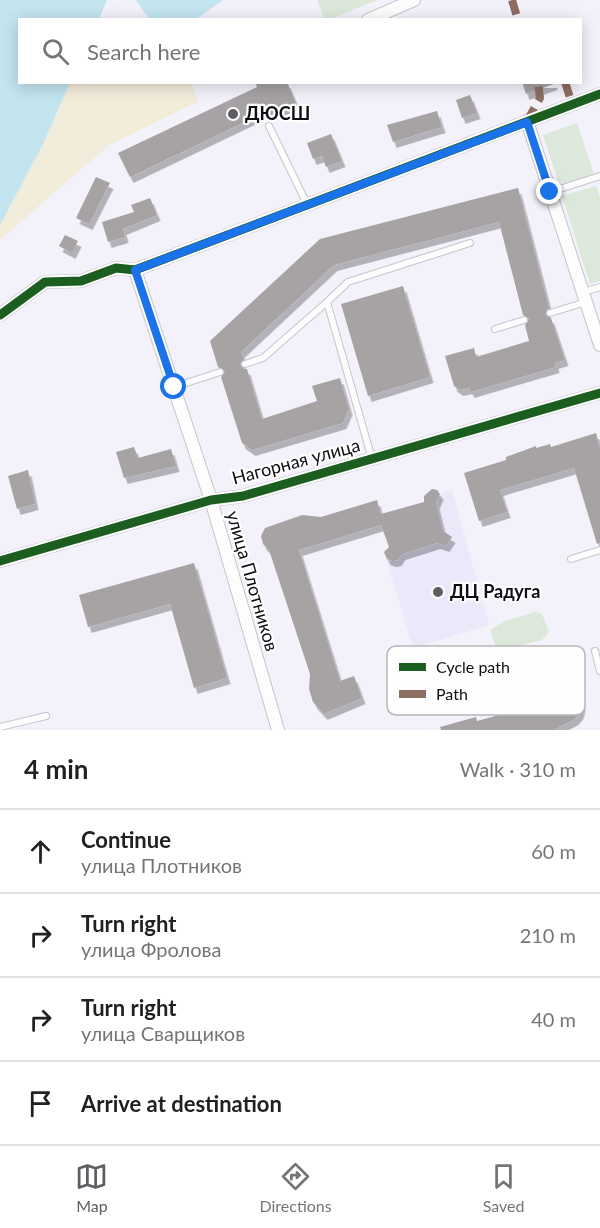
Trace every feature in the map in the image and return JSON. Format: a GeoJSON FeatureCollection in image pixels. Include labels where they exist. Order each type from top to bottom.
{"type":"FeatureCollection","features":[{"type":"Feature","properties":{"kind":"street"},"geometry":{"type":"LineString","coordinates":[[373,18],[414,0]]}},
{"type":"Feature","properties":{"kind":"street"},"geometry":{"type":"LineString","coordinates":[[0,315],[45,282],[81,281],[116,268],[135,270],[600,94]]}},
{"type":"Feature","properties":{"kind":"street"},"geometry":{"type":"LineString","coordinates":[[527,122],[600,345]]}},
{"type":"Feature","properties":{"kind":"street","name":"улица Плотников"},"geometry":{"type":"LineString","coordinates":[[135,270],[211,500],[278,730]]}},
{"type":"Feature","properties":{"kind":"street","name":"Нагорная улица"},"geometry":{"type":"LineString","coordinates":[[0,561],[211,500],[243,496],[600,393]]}},
{"type":"Feature","properties":{"kind":"lane"},"geometry":{"type":"LineString","coordinates":[[269,126],[307,204]]}},
{"type":"Feature","properties":{"kind":"lane"},"geometry":{"type":"LineString","coordinates":[[550,192],[600,176]]}},
{"type":"Feature","properties":{"kind":"lane"},"geometry":{"type":"LineString","coordinates":[[245,364],[263,358],[348,282],[470,243]]}},
{"type":"Feature","properties":{"kind":"lane"},"geometry":{"type":"LineString","coordinates":[[550,313],[600,287]]}},
{"type":"Feature","properties":{"kind":"lane"},"geometry":{"type":"LineString","coordinates":[[327,302],[372,459]]}},
{"type":"Feature","properties":{"kind":"lane"},"geometry":{"type":"LineString","coordinates":[[495,328],[524,320]]}},
{"type":"Feature","properties":{"kind":"lane"},"geometry":{"type":"LineString","coordinates":[[174,387],[220,372]]}},
{"type":"Feature","properties":{"kind":"lane"},"geometry":{"type":"LineString","coordinates":[[571,559],[600,550]]}},
{"type":"Feature","properties":{"kind":"lane"},"geometry":{"type":"LineString","coordinates":[[595,651],[600,671]]}},
{"type":"Feature","properties":{"kind":"lane"},"geometry":{"type":"LineString","coordinates":[[0,727],[46,716]]}},
{"type":"Feature","properties":{"kind":"shaded area","name":"ДЦ Радуга"},"geometry":{"type":"Polygon","coordinates":[[[432,489],[437,490],[440,494],[452,490],[489,625],[420,646],[412,646],[384,552],[389,547],[381,525],[384,524],[381,514],[424,502],[424,496],[432,489]]]}},
{"type":"Feature","properties":{"kind":"green space"},"geometry":{"type":"Polygon","coordinates":[[[317,0],[377,0],[333,18],[324,18],[317,0]]]}},
{"type":"Feature","properties":{"kind":"green space"},"geometry":{"type":"Polygon","coordinates":[[[577,123],[594,174],[567,183],[558,180],[543,135],[577,123]]]}},
{"type":"Feature","properties":{"kind":"green space"},"geometry":{"type":"Polygon","coordinates":[[[596,186],[600,197],[600,281],[590,284],[562,196],[596,186]]]}},
{"type":"Feature","properties":{"kind":"green space"},"geometry":{"type":"Polygon","coordinates":[[[535,612],[542,614],[549,632],[542,640],[517,646],[495,646],[490,630],[505,621],[535,612]]]}},
{"type":"Feature","properties":{"kind":"sand"},"geometry":{"type":"Polygon","coordinates":[[[70,84],[194,84],[192,85],[199,101],[108,146],[0,240],[0,225],[43,144],[70,84]]]}},
{"type":"Feature","properties":{"kind":"water"},"geometry":{"type":"Polygon","coordinates":[[[0,0],[107,0],[99,18],[18,18],[18,84],[70,84],[43,144],[0,225],[0,0]]]}},
{"type":"Feature","properties":{"kind":"water"},"geometry":{"type":"Polygon","coordinates":[[[110,0],[223,0],[198,18],[123,18],[110,0]]]}},
{"type":"Feature","properties":{"kind":"pier"},"geometry":{"type":"Polygon","coordinates":[[[110,0],[136,0],[148,18],[123,18],[110,0]]]}},
{"type":"Feature","properties":{"kind":"building"},"geometry":{"type":"Polygon","coordinates":[[[256,84],[288,84],[296,103],[270,115],[268,111],[130,177],[118,153],[257,87],[256,84]]]}},
{"type":"Feature","properties":{"kind":"building"},"geometry":{"type":"Polygon","coordinates":[[[523,84],[554,84],[526,94],[523,84]]]}},
{"type":"Feature","properties":{"kind":"building"},"geometry":{"type":"Polygon","coordinates":[[[470,95],[477,113],[462,118],[456,100],[470,95]]]}},
{"type":"Feature","properties":{"kind":"building"},"geometry":{"type":"Polygon","coordinates":[[[437,111],[442,127],[393,142],[387,125],[437,111]]]}},
{"type":"Feature","properties":{"kind":"building"},"geometry":{"type":"Polygon","coordinates":[[[331,134],[342,161],[326,167],[322,156],[313,159],[307,143],[331,134]]]}},
{"type":"Feature","properties":{"kind":"building"},"geometry":{"type":"Polygon","coordinates":[[[96,177],[110,183],[89,224],[76,218],[96,177]]]}},
{"type":"Feature","properties":{"kind":"building"},"geometry":{"type":"Polygon","coordinates":[[[518,188],[549,308],[545,314],[551,318],[565,360],[555,363],[556,367],[471,392],[469,388],[460,390],[454,386],[445,356],[474,348],[476,357],[529,341],[525,325],[529,319],[523,315],[499,222],[334,265],[241,352],[244,359],[240,364],[242,368],[247,369],[262,419],[317,401],[312,386],[340,378],[349,409],[343,423],[252,450],[242,443],[221,377],[225,371],[218,367],[210,341],[320,239],[518,188]]]}},
{"type":"Feature","properties":{"kind":"building"},"geometry":{"type":"Polygon","coordinates":[[[150,198],[157,215],[123,229],[125,237],[108,242],[102,222],[134,212],[131,205],[150,198]]]}},
{"type":"Feature","properties":{"kind":"building"},"geometry":{"type":"Polygon","coordinates":[[[65,235],[78,241],[72,253],[59,246],[65,235]]]}},
{"type":"Feature","properties":{"kind":"building"},"geometry":{"type":"Polygon","coordinates":[[[403,286],[430,377],[368,396],[341,304],[403,286]]]}},
{"type":"Feature","properties":{"kind":"building"},"geometry":{"type":"Polygon","coordinates":[[[596,433],[600,448],[600,543],[597,544],[574,468],[500,490],[507,512],[479,521],[464,473],[506,460],[506,457],[536,446],[536,448],[550,444],[551,447],[596,433]]]}},
{"type":"Feature","properties":{"kind":"building"},"geometry":{"type":"Polygon","coordinates":[[[134,447],[138,458],[171,449],[176,466],[124,478],[116,452],[134,447]]]}},
{"type":"Feature","properties":{"kind":"building"},"geometry":{"type":"Polygon","coordinates":[[[28,470],[35,504],[17,509],[8,476],[28,470]]]}},
{"type":"Feature","properties":{"kind":"building"},"geometry":{"type":"Polygon","coordinates":[[[432,489],[437,490],[440,494],[436,503],[443,531],[452,537],[446,546],[437,543],[402,554],[398,560],[393,561],[387,559],[384,552],[389,547],[381,525],[299,550],[340,681],[354,676],[362,698],[324,714],[313,702],[309,689],[310,674],[269,550],[263,544],[261,536],[265,528],[302,515],[321,517],[377,500],[381,514],[424,502],[424,496],[432,489]]]}},
{"type":"Feature","properties":{"kind":"building"},"geometry":{"type":"Polygon","coordinates":[[[194,563],[227,678],[194,688],[170,604],[88,627],[79,595],[194,563]]]}},
{"type":"Feature","properties":{"kind":"building"},"geometry":{"type":"Polygon","coordinates":[[[499,715],[578,715],[554,730],[441,730],[440,727],[476,717],[477,721],[499,715]]]}},
{"type":"Feature","properties":{"kind":"marked path"},"geometry":{"type":"LineString","coordinates":[[512,0],[517,18]]}},
{"type":"Feature","properties":{"kind":"marked path"},"geometry":{"type":"LineString","coordinates":[[527,121],[540,98],[538,84]]}},
{"type":"Feature","properties":{"kind":"marked path"},"geometry":{"type":"LineString","coordinates":[[566,84],[572,104]]}},
{"type":"Feature","properties":{"kind":"cycle path"},"geometry":{"type":"LineString","coordinates":[[0,315],[45,282],[81,281],[116,268],[135,270],[600,94]]}},
{"type":"Feature","properties":{"kind":"cycle path"},"geometry":{"type":"LineString","coordinates":[[0,561],[211,500],[243,496],[600,393]]}},
{"type":"Feature","properties":{"kind":"place","name":"ДЮСШ"},"geometry":{"type":"Point","coordinates":[233,114]}},
{"type":"Feature","properties":{"kind":"place","name":"ДЦ Радуга"},"geometry":{"type":"Point","coordinates":[438,592]}},
{"type":"Feature","properties":{"kind":"route"},"geometry":{"type":"LineString","coordinates":[[174,387],[135,270],[527,122],[550,192]]}}]}
